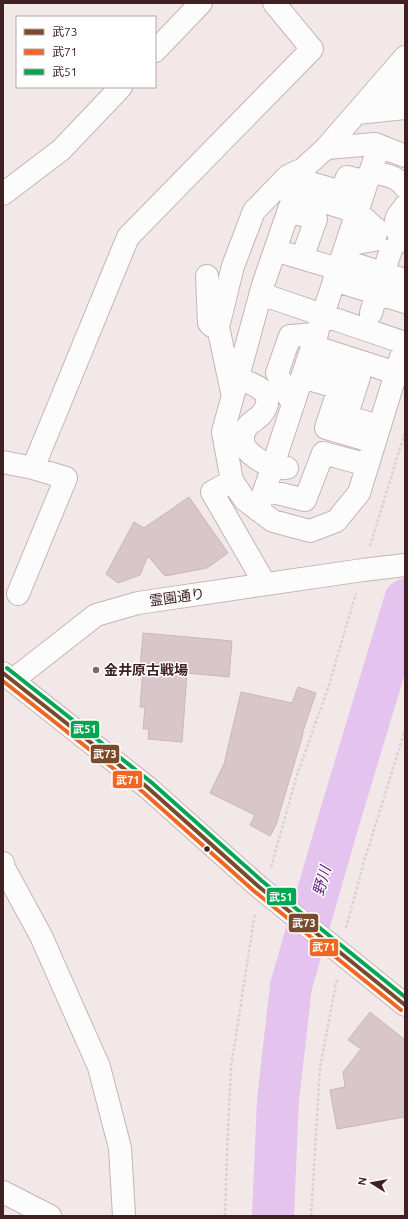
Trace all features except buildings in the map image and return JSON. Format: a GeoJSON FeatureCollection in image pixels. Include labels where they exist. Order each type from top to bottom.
{"type":"FeatureCollection","features":[{"type":"Feature","properties":{"kind":"street"},"geometry":{"type":"LineString","coordinates":[[156,50],[201,3]]}},
{"type":"Feature","properties":{"kind":"street"},"geometry":{"type":"LineString","coordinates":[[33,468],[128,237],[312,49],[274,3]]}},
{"type":"Feature","properties":{"kind":"street"},"geometry":{"type":"LineString","coordinates":[[368,465],[323,453],[305,500],[245,500],[232,481],[223,432],[261,294],[297,188],[326,148],[403,61]]}},
{"type":"Feature","properties":{"kind":"street"},"geometry":{"type":"LineString","coordinates":[[377,89],[405,86]]}},
{"type":"Feature","properties":{"kind":"street"},"geometry":{"type":"LineString","coordinates":[[3,194],[61,150],[120,88]]}},
{"type":"Feature","properties":{"kind":"street"},"geometry":{"type":"LineString","coordinates":[[357,113],[405,108]]}},
{"type":"Feature","properties":{"kind":"street"},"geometry":{"type":"LineString","coordinates":[[326,148],[375,144],[405,156]]}},
{"type":"Feature","properties":{"kind":"street"},"geometry":{"type":"LineString","coordinates":[[307,361],[405,343],[359,493],[336,521],[310,531],[273,521],[261,500],[307,361],[340,264],[368,177],[379,146]]}},
{"type":"Feature","properties":{"kind":"street"},"geometry":{"type":"LineString","coordinates":[[235,387],[218,327],[234,266],[254,211],[288,176],[316,219],[302,258]]}},
{"type":"Feature","properties":{"kind":"street"},"geometry":{"type":"LineString","coordinates":[[297,188],[342,192],[347,177],[368,177],[401,181],[405,187]]}},
{"type":"Feature","properties":{"kind":"street"},"geometry":{"type":"LineString","coordinates":[[297,188],[357,212]]}},
{"type":"Feature","properties":{"kind":"street"},"geometry":{"type":"LineString","coordinates":[[377,293],[398,245],[399,236],[396,226],[397,217],[405,206]]}},
{"type":"Feature","properties":{"kind":"street"},"geometry":{"type":"LineString","coordinates":[[275,250],[302,258],[340,264],[377,293],[405,302]]}},
{"type":"Feature","properties":{"kind":"street"},"geometry":{"type":"LineString","coordinates":[[207,276],[209,323],[212,326],[218,327]]}},
{"type":"Feature","properties":{"kind":"street"},"geometry":{"type":"LineString","coordinates":[[377,293],[405,280]]}},
{"type":"Feature","properties":{"kind":"street"},"geometry":{"type":"LineString","coordinates":[[261,294],[307,361],[359,377],[346,417],[377,434]]}},
{"type":"Feature","properties":{"kind":"street"},"geometry":{"type":"LineString","coordinates":[[307,361],[345,357],[396,373]]}},
{"type":"Feature","properties":{"kind":"street"},"geometry":{"type":"LineString","coordinates":[[235,387],[251,383],[260,387],[268,398],[266,406],[261,414],[246,428],[243,436],[243,444],[248,452],[258,460],[272,467]]}},
{"type":"Feature","properties":{"kind":"street"},"geometry":{"type":"LineString","coordinates":[[3,462],[33,468],[66,478],[18,594]]}},
{"type":"Feature","properties":{"kind":"street"},"geometry":{"type":"LineString","coordinates":[[232,481],[212,492],[265,584]]}},
{"type":"Feature","properties":{"kind":"street","name":"霊園通り"},"geometry":{"type":"LineString","coordinates":[[8,676],[96,616],[138,603],[363,570],[405,566]]}},
{"type":"Feature","properties":{"kind":"street"},"geometry":{"type":"LineString","coordinates":[[8,676],[147,787],[258,886],[405,1005]]}},
{"type":"Feature","properties":{"kind":"street"},"geometry":{"type":"LineString","coordinates":[[3,863],[4,868],[41,936],[99,1067],[120,1148],[124,1216]]}},
{"type":"Feature","properties":{"kind":"street"},"geometry":{"type":"LineString","coordinates":[[3,1192],[50,1216]]}},
{"type":"Feature","properties":{"kind":"path"},"geometry":{"type":"LineString","coordinates":[[264,865],[270,870],[296,775],[328,688],[380,509],[405,432]]}},
{"type":"Feature","properties":{"kind":"path"},"geometry":{"type":"LineString","coordinates":[[311,1216],[320,1068],[345,934],[363,865],[405,730]]}},
{"type":"Feature","properties":{"kind":"path"},"geometry":{"type":"LineString","coordinates":[[225,1216],[231,1067],[256,908]]}},
{"type":"Feature","properties":{"kind":"waterway","name":"野川"},"geometry":{"type":"LineString","coordinates":[[273,1216],[278,1100],[291,986],[405,600]]}},
{"type":"Feature","properties":{"kind":"transit line","name":"武51"},"geometry":{"type":"LineString","coordinates":[[7,668],[151,782],[262,881],[405,997]]}},
{"type":"Feature","properties":{"kind":"transit line","name":"武73"},"geometry":{"type":"LineString","coordinates":[[3,673],[147,787],[258,886],[405,1005]]}},
{"type":"Feature","properties":{"kind":"transit line","name":"武71"},"geometry":{"type":"LineString","coordinates":[[3,681],[143,792],[254,891],[401,1010]]}},
{"type":"Feature","properties":{"kind":"place","name":"金井原古戦場"},"geometry":{"type":"Point","coordinates":[96,670]}}]}
